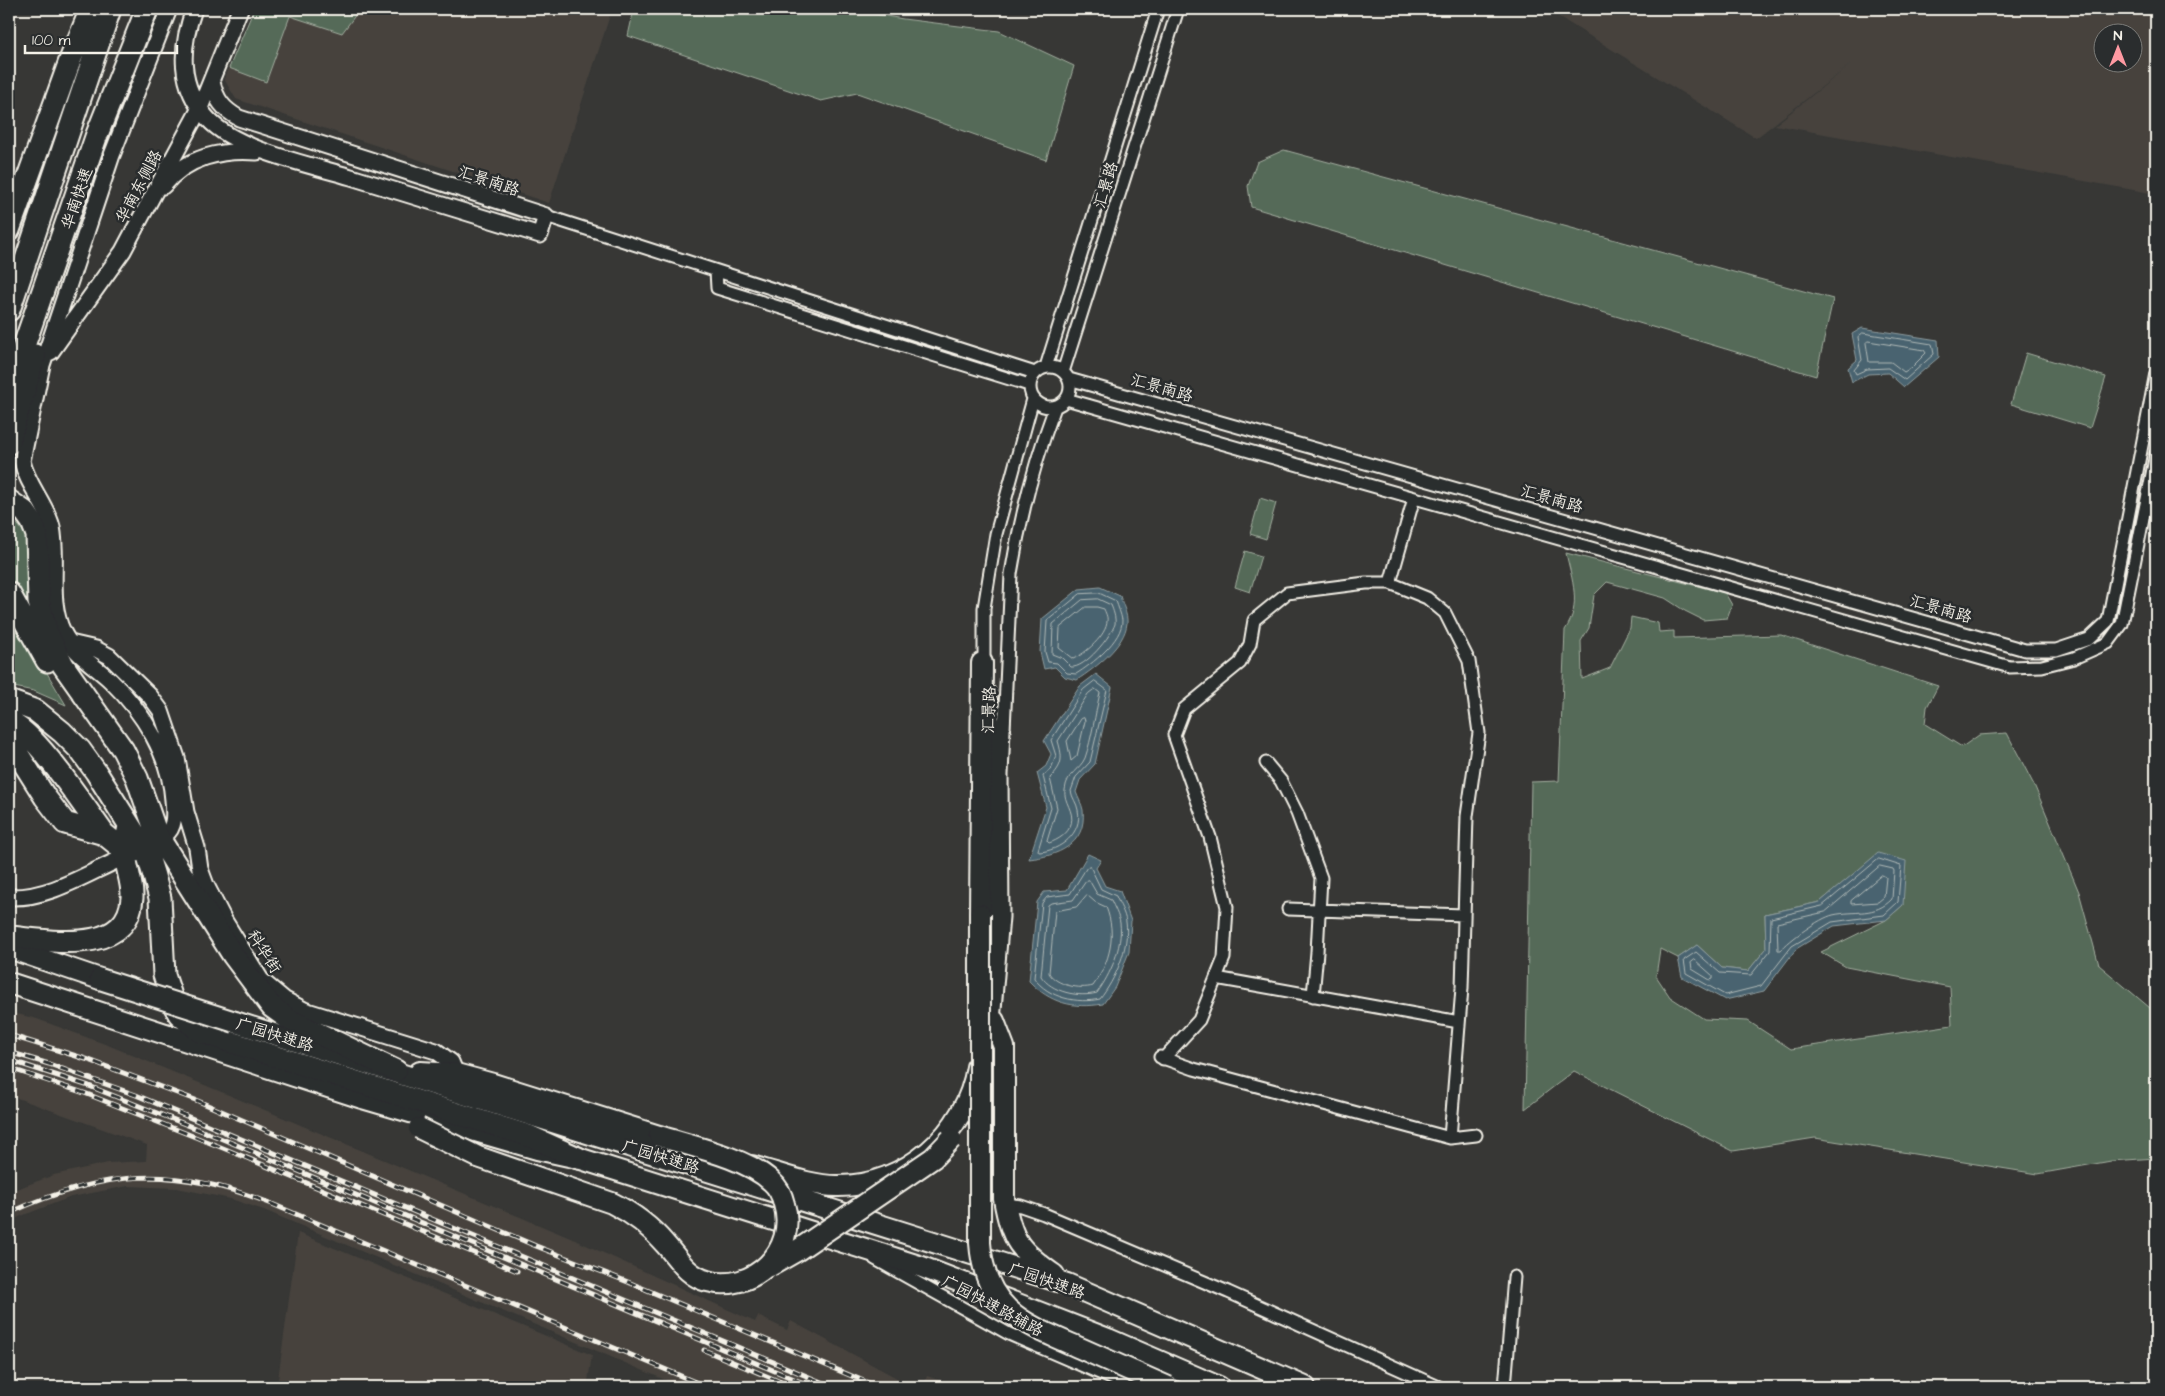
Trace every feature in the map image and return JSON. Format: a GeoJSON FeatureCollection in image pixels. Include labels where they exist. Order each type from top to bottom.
{"type":"FeatureCollection","features":[{"type":"Feature","properties":{"kind":"highway"},"geometry":{"type":"LineString","coordinates":[[9,230],[51,111],[92,9]]}},
{"type":"Feature","properties":{"kind":"highway","name":"华南快速"},"geometry":{"type":"LineString","coordinates":[[9,310],[110,9]]}},
{"type":"Feature","properties":{"kind":"highway","name":"华南快速"},"geometry":{"type":"LineString","coordinates":[[9,389],[96,137],[147,9]]}},
{"type":"Feature","properties":{"kind":"highway"},"geometry":{"type":"LineString","coordinates":[[9,443],[45,323],[50,273]]}},
{"type":"Feature","properties":{"kind":"highway"},"geometry":{"type":"LineString","coordinates":[[9,501],[25,512],[32,522],[37,535],[39,602],[47,632],[63,665],[123,750],[137,778],[157,835],[253,984],[272,1006],[290,1020],[396,1071],[456,1074],[525,1094],[747,1165],[820,1184],[836,1186],[866,1184],[883,1179],[909,1165],[950,1136]]}},
{"type":"Feature","properties":{"kind":"highway"},"geometry":{"type":"LineString","coordinates":[[9,593],[65,693],[101,721]]}},
{"type":"Feature","properties":{"kind":"highway"},"geometry":{"type":"LineString","coordinates":[[982,663],[980,1243],[983,1266],[991,1288],[1011,1313],[1033,1327],[1168,1387]]}},
{"type":"Feature","properties":{"kind":"highway"},"geometry":{"type":"LineString","coordinates":[[9,701],[36,711],[62,732],[90,765],[146,853],[160,898],[165,982],[174,1005],[188,1024],[198,1031],[230,1042],[529,1136],[578,1158]]}},
{"type":"Feature","properties":{"kind":"highway"},"geometry":{"type":"LineString","coordinates":[[9,722],[28,737],[46,756],[121,855],[131,879],[132,899],[127,917],[116,930],[102,938],[83,941],[9,937]]}},
{"type":"Feature","properties":{"kind":"highway"},"geometry":{"type":"LineString","coordinates":[[9,740],[64,823],[104,834]]}},
{"type":"Feature","properties":{"kind":"highway"},"geometry":{"type":"LineString","coordinates":[[121,855],[129,826]]}},
{"type":"Feature","properties":{"kind":"highway"},"geometry":{"type":"LineString","coordinates":[[121,855],[146,853]]}},
{"type":"Feature","properties":{"kind":"highway","name":"广园快速路"},"geometry":{"type":"LineString","coordinates":[[9,948],[235,1022],[396,1071],[1067,1284],[1305,1387]]}},
{"type":"Feature","properties":{"kind":"highway","name":"广园快速路"},"geometry":{"type":"LineString","coordinates":[[9,983],[362,1098],[537,1149],[578,1158],[922,1267],[1081,1328],[1219,1387]]}},
{"type":"Feature","properties":{"kind":"highway"},"geometry":{"type":"LineString","coordinates":[[362,1098],[478,1157],[612,1203],[640,1219],[665,1244],[686,1270],[705,1281],[716,1283],[738,1282],[762,1271],[798,1250],[933,1158],[967,1118],[977,1096],[984,1065],[987,1021]]}},
{"type":"Feature","properties":{"kind":"highway"},"geometry":{"type":"LineString","coordinates":[[987,1021],[1004,1047],[1005,1204],[1012,1234],[1032,1260],[1067,1284]]}},
{"type":"Feature","properties":{"kind":"highway"},"geometry":{"type":"LineString","coordinates":[[747,1165],[772,1181],[779,1190],[786,1214],[787,1230],[784,1243],[776,1256],[762,1271]]}},
{"type":"Feature","properties":{"kind":"street","name":"华南东侧路"},"geometry":{"type":"LineString","coordinates":[[165,835],[172,827],[174,814],[172,786],[162,752],[129,701],[110,680],[83,658],[63,632],[56,604],[54,543],[51,525],[24,473],[22,461],[42,365],[112,155],[169,9]]}},
{"type":"Feature","properties":{"kind":"street"},"geometry":{"type":"LineString","coordinates":[[194,9],[186,32],[183,54],[185,74],[200,108],[208,119],[230,136],[275,154],[540,235],[546,216]]}},
{"type":"Feature","properties":{"kind":"street","name":"华南东侧路"},"geometry":{"type":"LineString","coordinates":[[42,365],[123,251],[200,108],[240,9]]}},
{"type":"Feature","properties":{"kind":"street","name":"汇景路"},"geometry":{"type":"LineString","coordinates":[[1046,367],[1158,9]]}},
{"type":"Feature","properties":{"kind":"street","name":"汇景路"},"geometry":{"type":"LineString","coordinates":[[1066,376],[1178,9]]}},
{"type":"Feature","properties":{"kind":"street","name":"汇景南路"},"geometry":{"type":"LineString","coordinates":[[212,82],[214,93],[220,105],[228,112],[251,122],[1035,372]]}},
{"type":"Feature","properties":{"kind":"street"},"geometry":{"type":"LineString","coordinates":[[146,206],[170,177],[180,168],[194,161],[224,152],[275,154]]}},
{"type":"Feature","properties":{"kind":"street"},"geometry":{"type":"LineString","coordinates":[[716,271],[717,288],[1029,385]]}},
{"type":"Feature","properties":{"kind":"street"},"geometry":{"type":"LineString","coordinates":[[1052,366],[1066,376],[1069,393],[1066,399],[1055,406],[1043,406],[1033,399],[1029,385],[1035,372],[1046,367],[1052,366]]}},
{"type":"Feature","properties":{"kind":"street","name":"汇景南路"},"geometry":{"type":"LineString","coordinates":[[1066,376],[2025,650],[2056,650],[2088,640],[2108,621],[2156,373]]}},
{"type":"Feature","properties":{"kind":"street","name":"汇景路"},"geometry":{"type":"LineString","coordinates":[[987,1021],[994,941],[995,853],[994,723],[990,695],[982,663],[984,608],[996,534],[1033,399]]}},
{"type":"Feature","properties":{"kind":"street"},"geometry":{"type":"LineString","coordinates":[[1066,399],[2010,667],[2042,666],[2074,658],[2108,643],[2122,624],[2156,454]]}},
{"type":"Feature","properties":{"kind":"street","name":"汇景路"},"geometry":{"type":"LineString","coordinates":[[987,1021],[1003,917],[1002,775],[1011,574],[1016,543],[1032,476],[1055,406]]}},
{"type":"Feature","properties":{"kind":"street"},"geometry":{"type":"LineString","coordinates":[[1390,583],[1414,498]]}},
{"type":"Feature","properties":{"kind":"street"},"geometry":{"type":"LineString","coordinates":[[1450,1138],[1459,1022],[1467,816],[1480,733],[1469,661],[1445,613],[1427,598],[1390,583],[1366,583],[1287,593],[1254,620],[1250,644],[1240,663],[1184,709],[1174,735],[1210,838],[1227,906],[1224,958],[1199,1020],[1161,1058],[1450,1138],[1476,1135]]}},
{"type":"Feature","properties":{"kind":"street","name":"科华街"},"geometry":{"type":"LineString","coordinates":[[70,643],[96,649],[109,656],[150,696],[161,711],[169,732],[200,868],[224,920],[261,980],[285,1000],[304,1010],[436,1051],[451,1062],[456,1074]]}},
{"type":"Feature","properties":{"kind":"street"},"geometry":{"type":"LineString","coordinates":[[1266,763],[1281,781],[1297,813],[1321,878],[1313,996]]}},
{"type":"Feature","properties":{"kind":"street"},"geometry":{"type":"LineString","coordinates":[[9,897],[20,898],[44,892],[121,855]]}},
{"type":"Feature","properties":{"kind":"street"},"geometry":{"type":"LineString","coordinates":[[1288,909],[1320,908],[1464,915]]}},
{"type":"Feature","properties":{"kind":"street"},"geometry":{"type":"LineString","coordinates":[[1216,978],[1459,1022]]}},
{"type":"Feature","properties":{"kind":"street"},"geometry":{"type":"LineString","coordinates":[[1005,1204],[1028,1208],[1090,1233],[1228,1292],[1439,1387]]}},
{"type":"Feature","properties":{"kind":"street","name":"广园快速路辅路"},"geometry":{"type":"LineString","coordinates":[[844,1241],[1009,1334],[1132,1387]]}},
{"type":"Feature","properties":{"kind":"street"},"geometry":{"type":"LineString","coordinates":[[1505,1387],[1514,1277]]}},
{"type":"Feature","properties":{"kind":"shaded area"},"geometry":{"type":"Polygon","coordinates":[[[254,9],[612,9],[549,203],[236,99],[224,79],[254,9]]]}},
{"type":"Feature","properties":{"kind":"shaded area"},"geometry":{"type":"Polygon","coordinates":[[[1546,9],[2156,9],[2156,194],[1775,125],[1854,62],[1756,138],[1546,9]]]}},
{"type":"Feature","properties":{"kind":"shaded area"},"geometry":{"type":"Polygon","coordinates":[[[9,1012],[37,1019],[110,1046],[231,1096],[575,1240],[755,1322],[758,1316],[787,1330],[791,1321],[908,1384],[924,1384],[927,1376],[958,1387],[682,1387],[264,1210],[231,1199],[177,1188],[128,1186],[71,1197],[21,1216],[9,1223],[9,1192],[54,1175],[108,1163],[146,1161],[147,1145],[9,1095],[9,1012]]]}},
{"type":"Feature","properties":{"kind":"shaded area"},"geometry":{"type":"Polygon","coordinates":[[[298,1233],[592,1355],[587,1387],[277,1387],[298,1233]]]}},
{"type":"Feature","properties":{"kind":"green space"},"geometry":{"type":"Polygon","coordinates":[[[254,9],[360,9],[342,33],[290,16],[266,82],[229,68],[254,9]]]}},
{"type":"Feature","properties":{"kind":"green space"},"geometry":{"type":"Polygon","coordinates":[[[634,9],[847,9],[903,19],[999,31],[1074,66],[1046,160],[857,93],[821,101],[628,36],[634,9]]]}},
{"type":"Feature","properties":{"kind":"green space"},"geometry":{"type":"Polygon","coordinates":[[[1284,150],[1833,299],[1816,376],[1251,207],[1248,186],[1257,162],[1284,150]]]}},
{"type":"Feature","properties":{"kind":"green space"},"geometry":{"type":"Polygon","coordinates":[[[2026,353],[2106,377],[2090,428],[2011,404],[2026,353]]]}},
{"type":"Feature","properties":{"kind":"green space"},"geometry":{"type":"Polygon","coordinates":[[[1260,498],[1276,503],[1266,539],[1250,534],[1260,498]]]}},
{"type":"Feature","properties":{"kind":"green space"},"geometry":{"type":"Polygon","coordinates":[[[9,516],[26,535],[32,560],[29,611],[9,576],[9,516]]]}},
{"type":"Feature","properties":{"kind":"green space"},"geometry":{"type":"Polygon","coordinates":[[[1245,551],[1261,556],[1250,592],[1235,587],[1245,551]]]}},
{"type":"Feature","properties":{"kind":"green space"},"geometry":{"type":"Polygon","coordinates":[[[1566,553],[1725,593],[1732,605],[1727,618],[1703,620],[1665,598],[1607,582],[1594,595],[1589,628],[1581,641],[1582,679],[1610,668],[1630,628],[1631,617],[1658,623],[1659,632],[1674,631],[1674,638],[1781,635],[1938,686],[1927,707],[1925,724],[1962,747],[1979,735],[2007,733],[2035,787],[2079,892],[2099,965],[2156,1013],[2156,1158],[2111,1161],[2038,1174],[1815,1138],[1733,1151],[1574,1071],[1525,1109],[1531,782],[1559,781],[1565,630],[1570,621],[1574,602],[1573,583],[1566,553]],[[1878,854],[1820,902],[1765,914],[1766,949],[1748,971],[1722,968],[1697,945],[1678,958],[1660,949],[1656,976],[1670,997],[1704,1019],[1748,1021],[1791,1049],[1952,1025],[1950,987],[1846,967],[1821,952],[1886,920],[1903,905],[1878,854]]]}},
{"type":"Feature","properties":{"kind":"green space"},"geometry":{"type":"Polygon","coordinates":[[[9,609],[66,705],[34,691],[9,686],[9,609]]]}},
{"type":"Feature","properties":{"kind":"water"},"geometry":{"type":"Polygon","coordinates":[[[1862,328],[1938,340],[1939,357],[1904,387],[1888,373],[1868,374],[1852,382],[1848,368],[1857,360],[1852,334],[1862,328]]]}},
{"type":"Feature","properties":{"kind":"water"},"geometry":{"type":"Polygon","coordinates":[[[1100,587],[1120,596],[1127,620],[1125,632],[1121,640],[1108,656],[1077,680],[1065,677],[1055,667],[1044,669],[1040,652],[1042,619],[1079,589],[1100,587]]]}},
{"type":"Feature","properties":{"kind":"water"},"geometry":{"type":"Polygon","coordinates":[[[1096,674],[1112,687],[1095,764],[1080,780],[1076,792],[1083,810],[1083,822],[1080,832],[1075,840],[1059,851],[1050,855],[1029,859],[1046,807],[1037,773],[1046,766],[1051,754],[1044,741],[1080,686],[1096,674]]]}},
{"type":"Feature","properties":{"kind":"water"},"geometry":{"type":"Polygon","coordinates":[[[1878,853],[1906,861],[1903,905],[1886,920],[1834,926],[1796,949],[1764,991],[1725,1000],[1682,977],[1678,958],[1697,945],[1722,968],[1748,971],[1766,949],[1765,914],[1820,902],[1878,853]]]}},
{"type":"Feature","properties":{"kind":"water"},"geometry":{"type":"Polygon","coordinates":[[[1088,854],[1101,860],[1096,868],[1105,886],[1120,891],[1131,921],[1129,952],[1115,987],[1103,1004],[1082,1006],[1063,1003],[1045,995],[1029,981],[1037,902],[1044,892],[1067,890],[1088,854]]]}},
{"type":"Feature","properties":{"kind":"railway"},"geometry":{"type":"LineString","coordinates":[[9,1035],[89,1060],[198,1101],[536,1246],[628,1282],[878,1387]]}},
{"type":"Feature","properties":{"kind":"railway"},"geometry":{"type":"LineString","coordinates":[[9,1052],[136,1095],[833,1387]]}},
{"type":"Feature","properties":{"kind":"railway"},"geometry":{"type":"LineString","coordinates":[[9,1060],[89,1086],[220,1138],[813,1387]]}},
{"type":"Feature","properties":{"kind":"railway"},"geometry":{"type":"LineString","coordinates":[[9,1068],[87,1094],[223,1148],[517,1271]]}},
{"type":"Feature","properties":{"kind":"railway"},"geometry":{"type":"LineString","coordinates":[[9,1213],[77,1188],[108,1181],[139,1177],[203,1182],[272,1204],[707,1387]]}},
{"type":"Feature","properties":{"kind":"railway"},"geometry":{"type":"LineString","coordinates":[[704,1350],[793,1387]]}}]}
